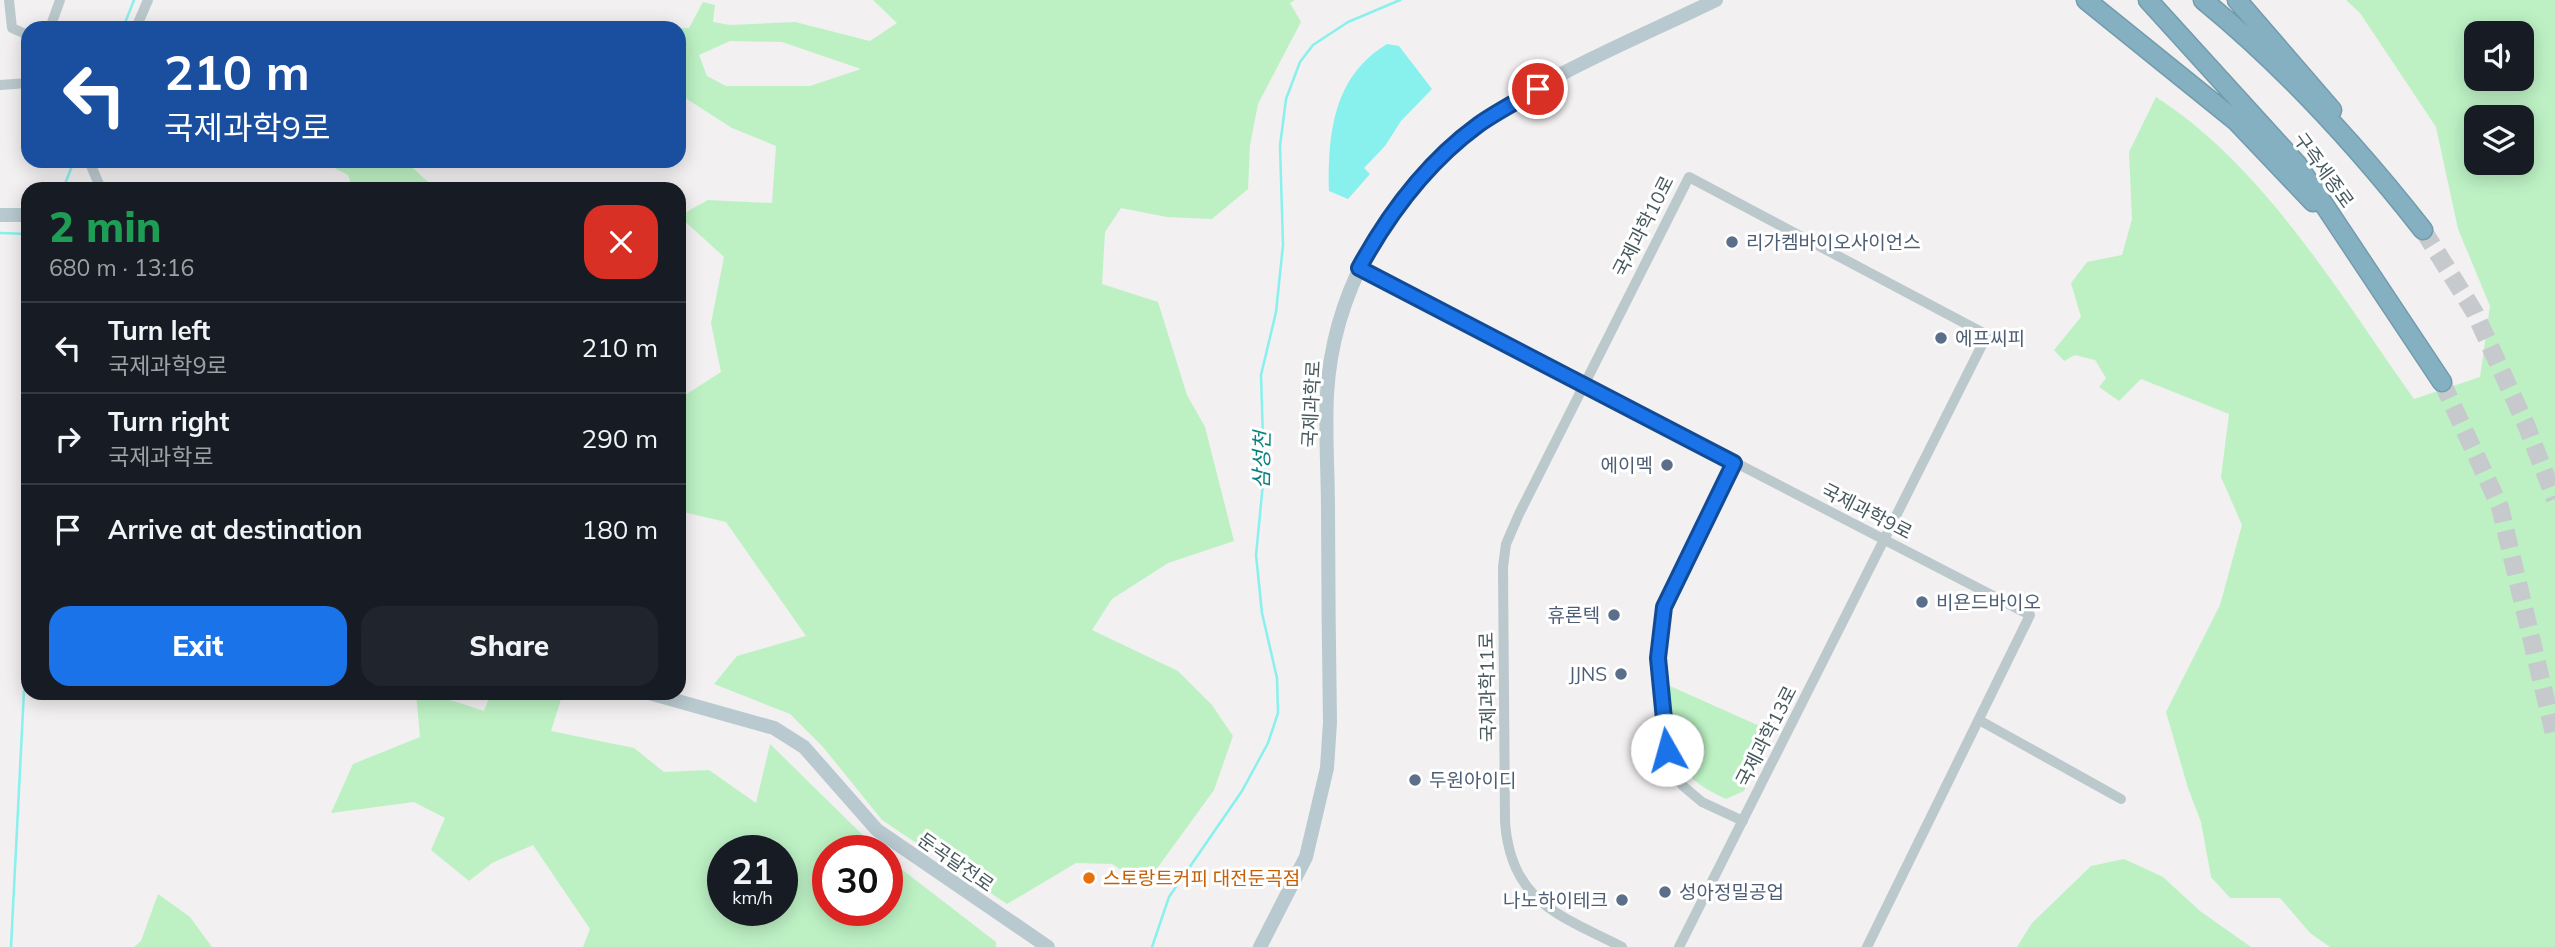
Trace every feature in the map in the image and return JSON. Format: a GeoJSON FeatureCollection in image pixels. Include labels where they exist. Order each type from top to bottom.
{"type":"FeatureCollection","features":[{"type":"Feature","properties":{"kind":"highway"},"geometry":{"type":"LineString","coordinates":[[2086,0],[2236,121],[2344,233]]}},
{"type":"Feature","properties":{"kind":"highway","name":"구즉세종로"},"geometry":{"type":"LineString","coordinates":[[2148,0],[2297,164],[2442,382]]}},
{"type":"Feature","properties":{"kind":"highway","name":"구즉세종로"},"geometry":{"type":"LineString","coordinates":[[2203,0],[2283,74],[2364,156],[2423,230]]}},
{"type":"Feature","properties":{"kind":"highway"},"geometry":{"type":"LineString","coordinates":[[2237,0],[2319,92],[2364,156]]}},
{"type":"Feature","properties":{"kind":"street"},"geometry":{"type":"LineString","coordinates":[[9,0],[12,28],[21,32]]}},
{"type":"Feature","properties":{"kind":"street"},"geometry":{"type":"LineString","coordinates":[[52,21],[60,0]]}},
{"type":"Feature","properties":{"kind":"street"},"geometry":{"type":"LineString","coordinates":[[139,21],[148,0]]}},
{"type":"Feature","properties":{"kind":"street","name":"국제과학로"},"geometry":{"type":"LineString","coordinates":[[1260,947],[1306,857],[1327,768],[1330,722],[1327,394],[1343,309],[1359,268],[1378,234],[1410,189],[1446,151],[1479,124],[1558,78],[1716,0]]}},
{"type":"Feature","properties":{"kind":"street"},"geometry":{"type":"LineString","coordinates":[[0,85],[21,84]]}},
{"type":"Feature","properties":{"kind":"street","name":"국제과학10로"},"geometry":{"type":"LineString","coordinates":[[1583,385],[1689,177],[1987,335],[1884,539]]}},
{"type":"Feature","properties":{"kind":"street"},"geometry":{"type":"LineString","coordinates":[[0,215],[21,215]]}},
{"type":"Feature","properties":{"kind":"street","name":"국제과학9로"},"geometry":{"type":"LineString","coordinates":[[1359,268],[2031,615],[1867,947]]}},
{"type":"Feature","properties":{"kind":"street","name":"국제과학11로"},"geometry":{"type":"LineString","coordinates":[[1583,385],[1506,544],[1503,595],[1507,839],[1518,878],[1544,907],[1622,947]]}},
{"type":"Feature","properties":{"kind":"street"},"geometry":{"type":"LineString","coordinates":[[1734,463],[1664,607],[1658,658],[1663,735],[1670,766],[1683,786],[1702,802],[1743,821]]}},
{"type":"Feature","properties":{"kind":"street","name":"국제과학13로"},"geometry":{"type":"LineString","coordinates":[[1679,947],[1884,539]]}},
{"type":"Feature","properties":{"kind":"street","name":"둔곡달전로"},"geometry":{"type":"LineString","coordinates":[[674,700],[774,728],[804,747],[877,830],[1048,947]]}},
{"type":"Feature","properties":{"kind":"street"},"geometry":{"type":"LineString","coordinates":[[1979,720],[2121,799]]}},
{"type":"Feature","properties":{"kind":"green space"},"geometry":{"type":"Polygon","coordinates":[[[873,0],[1295,0],[1290,3],[1301,22],[1258,104],[1250,145],[1248,189],[1212,219],[1167,217],[1121,208],[1105,232],[1102,284],[1158,302],[1187,395],[1205,427],[1234,541],[1168,563],[1112,599],[1092,630],[1178,671],[1212,705],[1233,736],[1214,790],[1145,885],[1112,864],[1076,863],[1007,904],[882,820],[823,747],[790,714],[714,684],[737,656],[806,636],[726,522],[686,513],[686,394],[721,372],[711,323],[724,257],[686,222],[686,212],[708,200],[772,203],[776,146],[732,128],[686,98],[686,28],[689,28],[703,2],[715,5],[713,22],[730,25],[795,22],[870,41],[897,23],[873,0]],[[730,41],[699,55],[707,76],[726,86],[810,86],[861,69],[782,42],[730,41]]]}},
{"type":"Feature","properties":{"kind":"green space"},"geometry":{"type":"Polygon","coordinates":[[[2346,0],[2555,0],[2555,947],[2330,947],[2310,933],[2280,898],[2230,898],[2211,877],[2201,822],[2166,712],[2220,605],[2242,525],[2221,477],[2229,414],[2141,379],[2119,401],[2099,387],[2106,378],[2095,360],[2075,355],[2064,361],[2054,350],[2081,317],[2071,283],[2087,262],[2122,255],[2132,219],[2129,152],[2156,97],[2195,126],[2232,159],[2266,196],[2329,276],[2414,399],[2480,377],[2490,306],[2458,229],[2436,127],[2360,13],[2346,0]]]}},
{"type":"Feature","properties":{"kind":"green space"},"geometry":{"type":"Polygon","coordinates":[[[334,168],[413,168],[428,182],[350,182],[348,175],[334,168]]]}},
{"type":"Feature","properties":{"kind":"green space"},"geometry":{"type":"Polygon","coordinates":[[[1670,686],[1773,732],[1744,791],[1726,799],[1707,789],[1682,767],[1672,741],[1670,686]]]}},
{"type":"Feature","properties":{"kind":"green space"},"geometry":{"type":"Polygon","coordinates":[[[417,700],[450,700],[484,711],[488,700],[561,700],[551,731],[634,748],[664,772],[709,770],[756,803],[770,744],[863,835],[812,835],[812,926],[903,926],[903,870],[996,942],[996,947],[583,947],[590,929],[533,845],[492,863],[469,881],[431,850],[445,818],[414,802],[331,813],[353,764],[420,737],[417,700]]]}},
{"type":"Feature","properties":{"kind":"green space"},"geometry":{"type":"Polygon","coordinates":[[[2124,859],[2163,877],[2200,911],[2251,947],[2017,947],[2032,923],[2091,866],[2124,859]]]}},
{"type":"Feature","properties":{"kind":"green space"},"geometry":{"type":"Polygon","coordinates":[[[158,894],[190,917],[212,947],[134,947],[141,941],[158,894]]]}},
{"type":"Feature","properties":{"kind":"water"},"geometry":{"type":"Polygon","coordinates":[[[1387,44],[1399,46],[1432,89],[1401,121],[1385,146],[1364,168],[1370,174],[1348,199],[1329,191],[1330,148],[1337,108],[1355,73],[1369,57],[1387,44]]]}},
{"type":"Feature","properties":{"kind":"waterway"},"geometry":{"type":"LineString","coordinates":[[126,21],[134,0]]}},
{"type":"Feature","properties":{"kind":"waterway","name":"삼성천"},"geometry":{"type":"LineString","coordinates":[[1152,947],[1169,897],[1242,791],[1268,743],[1278,713],[1277,678],[1262,613],[1256,555],[1264,473],[1261,375],[1276,312],[1283,245],[1280,146],[1286,99],[1300,62],[1313,45],[1348,22],[1400,0]]}},
{"type":"Feature","properties":{"kind":"waterway"},"geometry":{"type":"LineString","coordinates":[[66,182],[71,168]]}},
{"type":"Feature","properties":{"kind":"waterway"},"geometry":{"type":"LineString","coordinates":[[0,233],[21,234]]}},
{"type":"Feature","properties":{"kind":"waterway"},"geometry":{"type":"LineString","coordinates":[[11,947],[24,700]]}},
{"type":"Feature","properties":{"kind":"tunnel"},"geometry":{"type":"LineString","coordinates":[[2423,230],[2475,313],[2527,427],[2555,499]]}},
{"type":"Feature","properties":{"kind":"tunnel"},"geometry":{"type":"LineString","coordinates":[[2442,382],[2500,507],[2555,738]]}},
{"type":"Feature","properties":{"kind":"place","name":"리가켐바이오사이언스"},"geometry":{"type":"Point","coordinates":[1732,242]}},
{"type":"Feature","properties":{"kind":"place","name":"에프씨피"},"geometry":{"type":"Point","coordinates":[1941,338]}},
{"type":"Feature","properties":{"kind":"place","name":"에이멕"},"geometry":{"type":"Point","coordinates":[1667,465]}},
{"type":"Feature","properties":{"kind":"place","name":"비욘드바이오"},"geometry":{"type":"Point","coordinates":[1922,602]}},
{"type":"Feature","properties":{"kind":"place","name":"휴론텍"},"geometry":{"type":"Point","coordinates":[1614,615]}},
{"type":"Feature","properties":{"kind":"place","name":"JJNS"},"geometry":{"type":"Point","coordinates":[1621,674]}},
{"type":"Feature","properties":{"kind":"place","name":"두원아이디"},"geometry":{"type":"Point","coordinates":[1415,780]}},
{"type":"Feature","properties":{"kind":"place","name":"스토랑트커피 대전둔곡점"},"geometry":{"type":"Point","coordinates":[1089,878]}},
{"type":"Feature","properties":{"kind":"place","name":"성아정밀공업"},"geometry":{"type":"Point","coordinates":[1665,892]}},
{"type":"Feature","properties":{"kind":"place","name":"나노하이테크"},"geometry":{"type":"Point","coordinates":[1622,900]}},
{"type":"Feature","properties":{"kind":"route"},"geometry":{"type":"LineString","coordinates":[[1538,89],[1479,124],[1446,151],[1410,189],[1378,234],[1359,268],[1734,463],[1675,579],[1664,607],[1658,658],[1663,735],[1667,750]]}}]}
